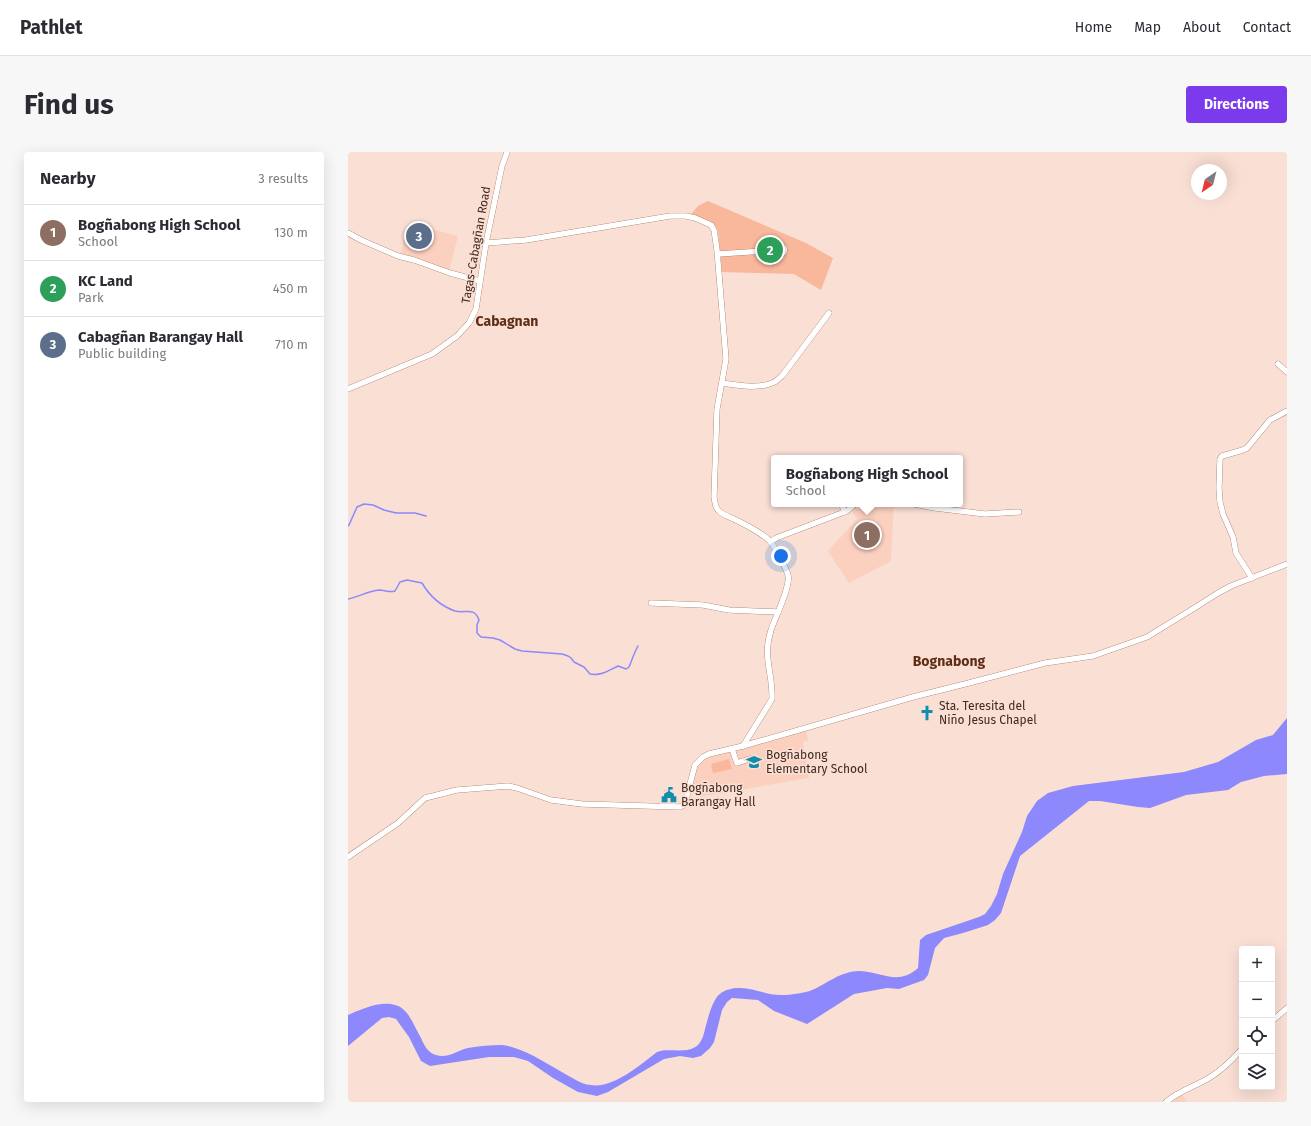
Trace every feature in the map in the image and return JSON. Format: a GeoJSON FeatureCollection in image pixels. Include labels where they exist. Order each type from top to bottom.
{"type":"FeatureCollection","features":[{"type":"Feature","properties":{"kind":"street","name":"Tagas-Cabagñan Road"},"geometry":{"type":"LineString","coordinates":[[348,389],[432,354],[456,336],[469,323],[476,309],[486,243],[502,166],[507,152]]}},
{"type":"Feature","properties":{"kind":"street"},"geometry":{"type":"LineString","coordinates":[[486,243],[526,240],[670,216],[686,216],[695,218],[711,225],[714,230],[718,254],[726,359],[717,409],[716,475],[714,497],[719,512],[742,523],[771,542],[789,576],[784,597],[771,630],[767,645],[772,699],[743,746]]}},
{"type":"Feature","properties":{"kind":"street"},"geometry":{"type":"LineString","coordinates":[[348,233],[398,256],[480,281]]}},
{"type":"Feature","properties":{"kind":"street"},"geometry":{"type":"LineString","coordinates":[[718,254],[778,250]]}},
{"type":"Feature","properties":{"kind":"street"},"geometry":{"type":"LineString","coordinates":[[722,383],[748,386],[762,386],[773,383],[782,376],[829,313]]}},
{"type":"Feature","properties":{"kind":"street"},"geometry":{"type":"LineString","coordinates":[[1278,364],[1287,372]]}},
{"type":"Feature","properties":{"kind":"street"},"geometry":{"type":"LineString","coordinates":[[1252,578],[1236,553],[1233,537],[1223,514],[1219,488],[1220,459],[1222,456],[1247,448],[1270,420],[1287,411]]}},
{"type":"Feature","properties":{"kind":"street"},"geometry":{"type":"LineString","coordinates":[[843,507],[844,512]]}},
{"type":"Feature","properties":{"kind":"street"},"geometry":{"type":"LineString","coordinates":[[771,542],[776,538],[847,511],[852,507]]}},
{"type":"Feature","properties":{"kind":"street"},"geometry":{"type":"LineString","coordinates":[[930,507],[985,514],[1019,512]]}},
{"type":"Feature","properties":{"kind":"street"},"geometry":{"type":"LineString","coordinates":[[348,857],[398,823],[425,798],[457,790],[508,786],[551,800],[582,804],[680,808],[684,805],[693,770],[698,761],[709,754],[743,746],[913,697],[1045,663],[1093,656],[1146,637],[1196,608],[1218,593],[1287,564]]}},
{"type":"Feature","properties":{"kind":"street"},"geometry":{"type":"LineString","coordinates":[[651,603],[704,605],[729,610],[778,612]]}},
{"type":"Feature","properties":{"kind":"street"},"geometry":{"type":"LineString","coordinates":[[732,749],[737,763],[752,758]]}},
{"type":"Feature","properties":{"kind":"street"},"geometry":{"type":"LineString","coordinates":[[1275,1018],[1287,1008]]}},
{"type":"Feature","properties":{"kind":"street"},"geometry":{"type":"LineString","coordinates":[[1166,1102],[1184,1090],[1212,1076],[1239,1052]]}},
{"type":"Feature","properties":{"kind":"shaded area"},"geometry":{"type":"Polygon","coordinates":[[[708,201],[806,243],[833,258],[821,290],[794,274],[722,272],[718,231],[711,222],[691,214],[698,206],[708,201]]]}},
{"type":"Feature","properties":{"kind":"shaded area"},"geometry":{"type":"Polygon","coordinates":[[[406,228],[425,232],[422,248],[427,228],[458,236],[449,271],[401,254],[406,228]]]}},
{"type":"Feature","properties":{"kind":"shaded area"},"geometry":{"type":"Polygon","coordinates":[[[855,507],[894,507],[891,561],[849,583],[828,551],[857,519],[852,511],[855,507]]]}},
{"type":"Feature","properties":{"kind":"shaded area"},"geometry":{"type":"Polygon","coordinates":[[[1287,718],[1287,774],[1264,776],[1241,782],[1228,790],[1186,795],[1150,808],[1100,801],[1089,801],[1020,856],[1001,913],[995,920],[988,925],[944,938],[935,948],[928,975],[924,980],[899,989],[887,988],[854,994],[807,1024],[774,1011],[758,1000],[732,998],[727,1002],[722,1010],[714,1042],[701,1056],[693,1058],[680,1056],[664,1059],[608,1092],[597,1096],[578,1092],[553,1078],[528,1061],[514,1057],[489,1057],[430,1066],[421,1061],[409,1037],[396,1019],[389,1017],[382,1018],[348,1046],[348,1015],[377,1005],[392,1004],[405,1011],[425,1046],[433,1054],[445,1056],[468,1048],[502,1045],[521,1050],[532,1055],[582,1083],[599,1085],[608,1083],[635,1069],[657,1052],[667,1050],[689,1050],[698,1045],[703,1037],[715,1000],[721,993],[727,990],[744,988],[777,995],[789,995],[810,991],[846,973],[860,971],[897,977],[911,973],[918,968],[920,940],[926,935],[985,914],[997,894],[1003,874],[1022,832],[1027,816],[1037,801],[1048,793],[1073,786],[1184,772],[1218,762],[1256,740],[1273,735],[1287,718]]]}},
{"type":"Feature","properties":{"kind":"shaded area","name":"Bogñabong Elementary School"},"geometry":{"type":"Polygon","coordinates":[[[806,731],[808,740],[803,742],[809,778],[698,797],[692,782],[697,766],[706,758],[806,731]]]}},
{"type":"Feature","properties":{"kind":"shaded area"},"geometry":{"type":"Polygon","coordinates":[[[729,759],[732,769],[713,773],[711,764],[729,759]]]}},
{"type":"Feature","properties":{"kind":"shaded area"},"geometry":{"type":"Polygon","coordinates":[[[664,789],[672,791],[671,805],[663,804],[664,789]]]}},
{"type":"Feature","properties":{"kind":"shaded area"},"geometry":{"type":"Polygon","coordinates":[[[1182,1094],[1187,1102],[1172,1102],[1182,1094]]]}},
{"type":"Feature","properties":{"kind":"waterway"},"geometry":{"type":"LineString","coordinates":[[348,526],[357,507],[364,504],[373,505],[396,513],[415,513],[426,516]]}},
{"type":"Feature","properties":{"kind":"waterway"},"geometry":{"type":"LineString","coordinates":[[348,599],[375,591],[395,591],[400,582],[407,580],[422,583],[428,592],[445,606],[459,612],[469,611],[475,613],[479,620],[477,625],[477,633],[481,637],[500,640],[515,649],[522,651],[562,654],[568,656],[574,662],[584,667],[590,674],[601,674],[618,666],[626,669],[629,667],[638,646]]}},
{"type":"Feature","properties":{"kind":"place","name":"Cabagñan Barangay Hall"},"geometry":{"type":"Point","coordinates":[419,236]}},
{"type":"Feature","properties":{"kind":"place","name":"KC Land"},"geometry":{"type":"Point","coordinates":[770,250]}},
{"type":"Feature","properties":{"kind":"place","name":"Bogñabong High School"},"geometry":{"type":"Point","coordinates":[867,535]}},
{"type":"Feature","properties":{"kind":"place","name":"Sta. Teresita del Niño Jesus Chapel"},"geometry":{"type":"Point","coordinates":[927,713]}},
{"type":"Feature","properties":{"kind":"place","name":"Bogñabong Elementary School"},"geometry":{"type":"Point","coordinates":[754,762]}},
{"type":"Feature","properties":{"kind":"place","name":"Bogñabong Barangay Hall"},"geometry":{"type":"Point","coordinates":[669,795]}},
{"type":"Feature","properties":{"kind":"district","name":"Cabagnan"},"geometry":{"type":"Point","coordinates":[507,321]}},
{"type":"Feature","properties":{"kind":"district","name":"Bognabong"},"geometry":{"type":"Point","coordinates":[949,661]}}]}
